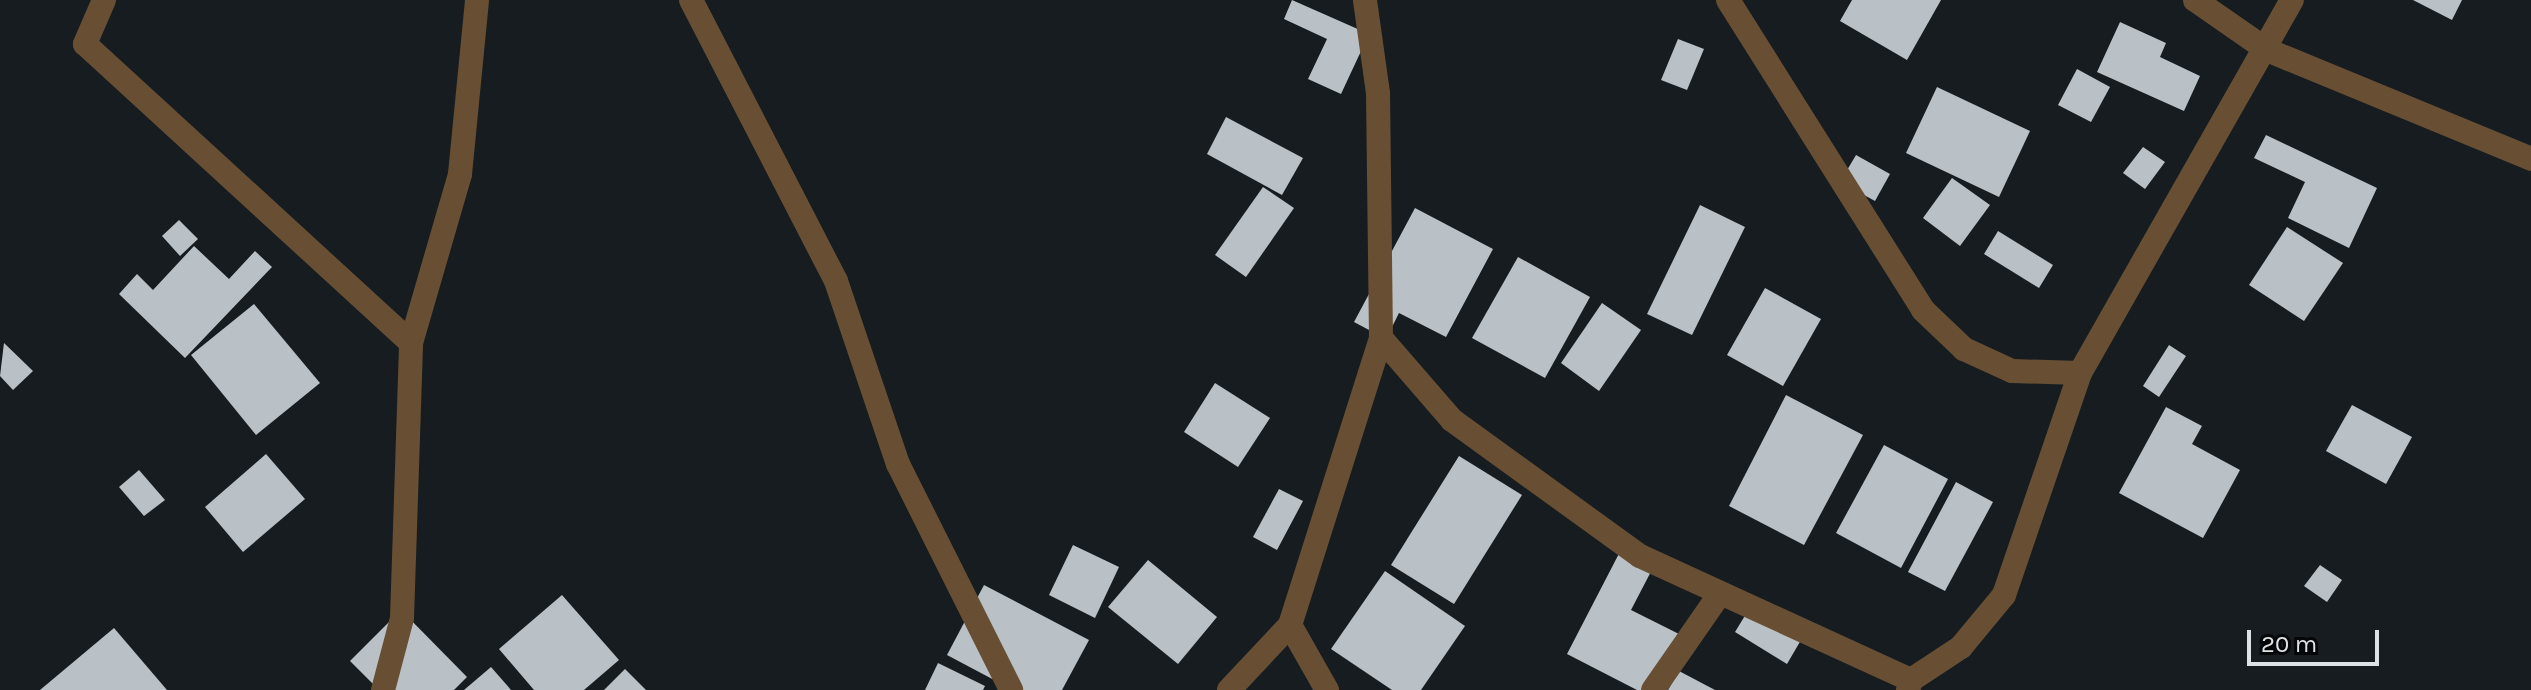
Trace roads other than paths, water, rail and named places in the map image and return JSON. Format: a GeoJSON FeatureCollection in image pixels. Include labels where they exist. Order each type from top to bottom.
{"type":"FeatureCollection","features":[{"type":"Feature","properties":{"kind":"street"},"geometry":{"type":"LineString","coordinates":[[104,0],[85,44],[411,343]]}},
{"type":"Feature","properties":{"kind":"street"},"geometry":{"type":"LineString","coordinates":[[383,690],[402,618],[411,343],[460,174],[477,0]]}},
{"type":"Feature","properties":{"kind":"street"},"geometry":{"type":"LineString","coordinates":[[691,0],[836,281],[898,464],[1011,690]]}},
{"type":"Feature","properties":{"kind":"street"},"geometry":{"type":"LineString","coordinates":[[1229,690],[1290,625],[1381,338],[1378,93],[1365,0]]}},
{"type":"Feature","properties":{"kind":"street"},"geometry":{"type":"LineString","coordinates":[[1728,0],[1923,310],[1964,349],[2012,371],[2080,373]]}},
{"type":"Feature","properties":{"kind":"street"},"geometry":{"type":"LineString","coordinates":[[2195,0],[2267,50],[2531,159]]}},
{"type":"Feature","properties":{"kind":"street"},"geometry":{"type":"LineString","coordinates":[[1381,338],[1452,420],[1489,450],[1640,556],[1910,685],[1961,647],[2004,595],[2080,373],[2267,50],[2292,0]]}},
{"type":"Feature","properties":{"kind":"street"},"geometry":{"type":"LineString","coordinates":[[1653,690],[1719,595]]}},
{"type":"Feature","properties":{"kind":"street"},"geometry":{"type":"LineString","coordinates":[[1290,625],[1327,690]]}}]}
